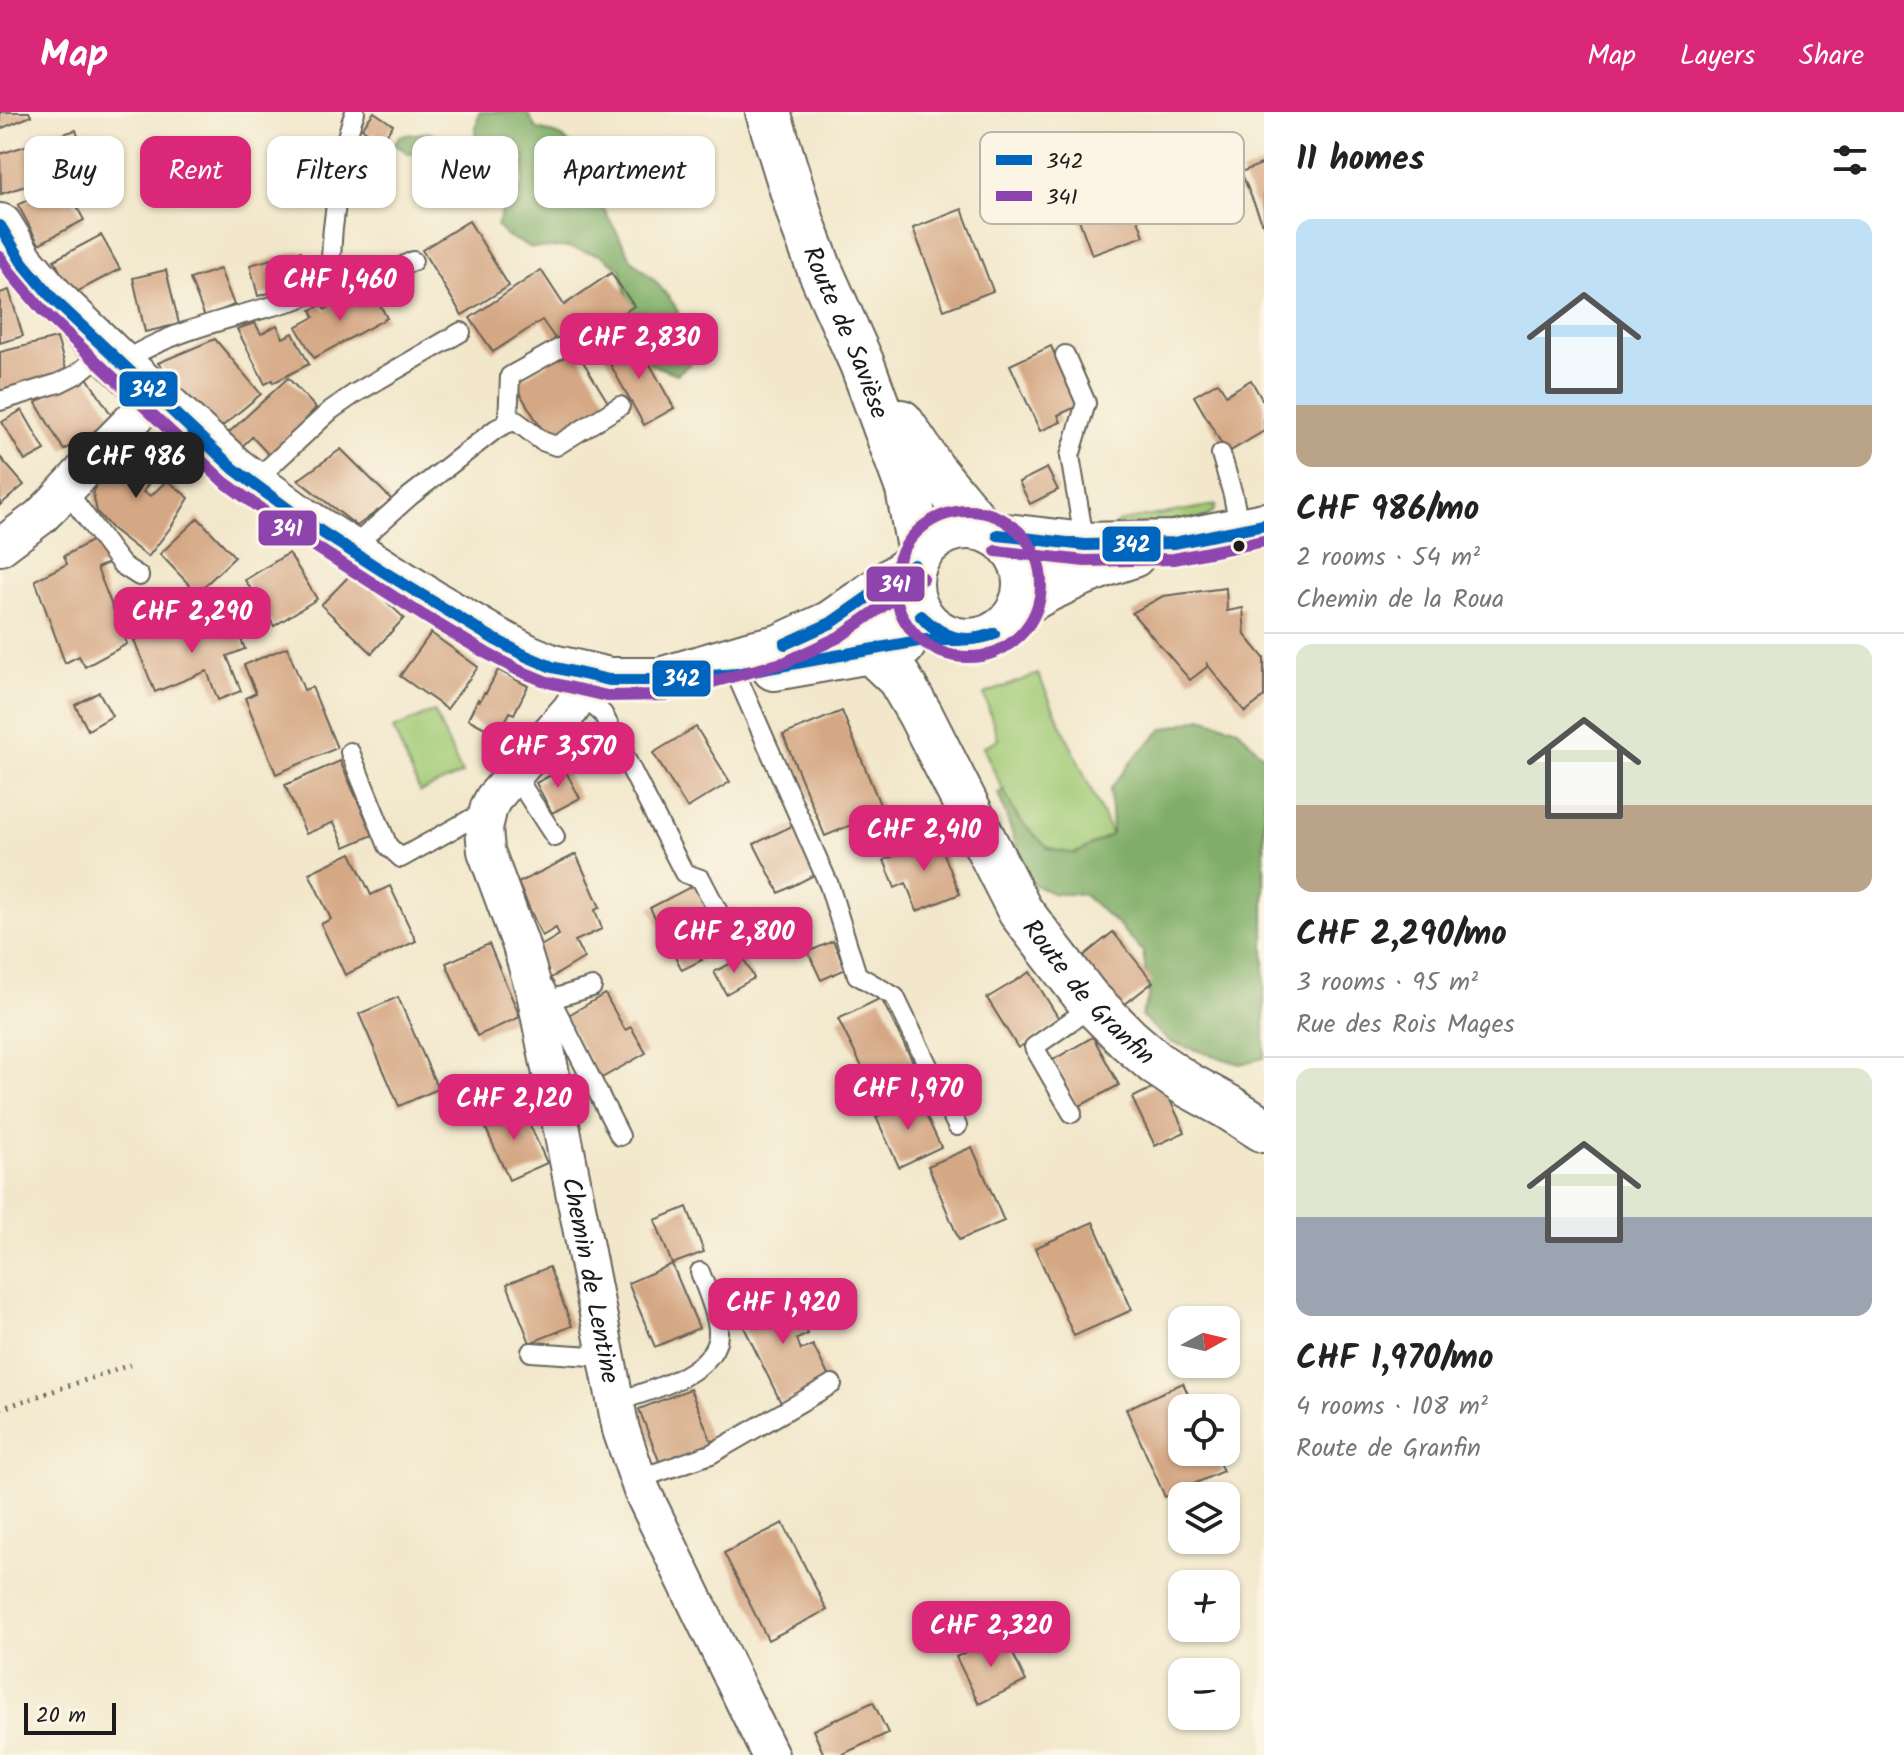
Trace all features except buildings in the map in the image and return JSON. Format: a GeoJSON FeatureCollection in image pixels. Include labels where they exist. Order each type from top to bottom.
{"type":"FeatureCollection","features":[{"type":"Feature","properties":{"kind":"street","name":"Route de Savièse"},"geometry":{"type":"LineString","coordinates":[[768,112],[803,225],[862,364],[908,489],[917,559]]}},
{"type":"Feature","properties":{"kind":"street"},"geometry":{"type":"LineString","coordinates":[[6,251],[155,397],[253,484],[300,518],[494,639],[583,685],[609,680],[660,680],[742,664],[893,657],[924,640],[980,640],[997,633],[1012,621],[1021,604],[1025,585],[1022,566],[1012,548],[990,532],[933,470],[862,364]]}},
{"type":"Feature","properties":{"kind":"street"},"geometry":{"type":"LineString","coordinates":[[0,547],[40,517],[155,397]]}},
{"type":"Feature","properties":{"kind":"street"},"geometry":{"type":"LineString","coordinates":[[742,664],[831,623],[874,594],[917,559],[932,540],[947,531],[964,527],[1096,554],[1174,543],[1252,527]]}},
{"type":"Feature","properties":{"kind":"street"},"geometry":{"type":"LineString","coordinates":[[1021,604],[1096,554]]}},
{"type":"Feature","properties":{"kind":"street"},"geometry":{"type":"LineString","coordinates":[[917,559],[911,577],[911,590],[919,614],[937,632],[960,640]]}},
{"type":"Feature","properties":{"kind":"street","name":"Route de Granfin"},"geometry":{"type":"LineString","coordinates":[[874,594],[893,657],[1020,911],[1094,1005],[1129,1040],[1157,1064],[1264,1130]]}},
{"type":"Feature","properties":{"kind":"street"},"geometry":{"type":"LineString","coordinates":[[485,819],[493,799],[560,723],[583,685]]}},
{"type":"Feature","properties":{"kind":"street","name":"Chemin de Lentine"},"geometry":{"type":"LineString","coordinates":[[485,819],[486,851],[542,991],[621,1430],[638,1479],[770,1755]]}},
{"type":"Feature","properties":{"kind":"lane"},"geometry":{"type":"LineString","coordinates":[[0,401],[59,383],[113,357],[138,352],[170,337],[298,299],[320,287],[328,273],[338,189],[355,112]]}},
{"type":"Feature","properties":{"kind":"lane"},"geometry":{"type":"LineString","coordinates":[[320,287],[329,290],[355,287],[413,261]]}},
{"type":"Feature","properties":{"kind":"lane"},"geometry":{"type":"LineString","coordinates":[[253,484],[331,410],[461,332]]}},
{"type":"Feature","properties":{"kind":"lane"},"geometry":{"type":"LineString","coordinates":[[508,423],[510,376],[578,338]]}},
{"type":"Feature","properties":{"kind":"lane"},"geometry":{"type":"LineString","coordinates":[[1065,355],[1086,403],[1070,456],[1096,554]]}},
{"type":"Feature","properties":{"kind":"lane"},"geometry":{"type":"LineString","coordinates":[[353,552],[364,537],[410,496],[496,429],[516,421],[542,441],[556,446],[620,406]]}},
{"type":"Feature","properties":{"kind":"lane"},"geometry":{"type":"LineString","coordinates":[[1221,454],[1233,495],[1252,527]]}},
{"type":"Feature","properties":{"kind":"lane"},"geometry":{"type":"LineString","coordinates":[[67,489],[122,565],[139,576]]}},
{"type":"Feature","properties":{"kind":"lane"},"geometry":{"type":"LineString","coordinates":[[742,664],[829,885],[857,975],[895,997],[957,1126]]}},
{"type":"Feature","properties":{"kind":"lane"},"geometry":{"type":"LineString","coordinates":[[583,685],[603,714],[684,873],[701,879],[730,935]]}},
{"type":"Feature","properties":{"kind":"lane"},"geometry":{"type":"LineString","coordinates":[[350,752],[388,846],[401,858],[469,820],[485,819]]}},
{"type":"Feature","properties":{"kind":"lane"},"geometry":{"type":"LineString","coordinates":[[514,774],[555,837]]}},
{"type":"Feature","properties":{"kind":"lane"},"geometry":{"type":"LineString","coordinates":[[592,987],[542,991],[620,1136]]}},
{"type":"Feature","properties":{"kind":"lane"},"geometry":{"type":"LineString","coordinates":[[1072,1113],[1034,1047],[1094,1005]]}},
{"type":"Feature","properties":{"kind":"lane"},"geometry":{"type":"LineString","coordinates":[[614,1402],[648,1392],[689,1373],[711,1354],[718,1341],[719,1329],[700,1272]]}},
{"type":"Feature","properties":{"kind":"lane"},"geometry":{"type":"LineString","coordinates":[[531,1352],[607,1357]]}},
{"type":"Feature","properties":{"kind":"lane"},"geometry":{"type":"LineString","coordinates":[[638,1479],[711,1454],[832,1384]]}},
{"type":"Feature","properties":{"kind":"path"},"geometry":{"type":"LineString","coordinates":[[0,1409],[130,1365]]}},
{"type":"Feature","properties":{"kind":"green space"},"geometry":{"type":"Polygon","coordinates":[[[479,112],[527,112],[536,128],[560,136],[534,136],[534,208],[603,208],[632,260],[674,304],[691,340],[691,363],[677,374],[652,365],[640,352],[622,325],[627,301],[621,269],[601,255],[567,247],[532,248],[506,236],[497,226],[504,208],[518,208],[525,158],[518,152],[518,136],[475,136],[479,112]]]}},
{"type":"Feature","properties":{"kind":"green space"},"geometry":{"type":"Polygon","coordinates":[[[428,132],[436,136],[412,136],[412,154],[396,145],[400,136],[428,132]]]}},
{"type":"Feature","properties":{"kind":"green space"},"geometry":{"type":"Polygon","coordinates":[[[1216,505],[1210,515],[1199,519],[1113,526],[1121,521],[1216,505]]]}},
{"type":"Feature","properties":{"kind":"green space"},"geometry":{"type":"Polygon","coordinates":[[[1038,674],[1112,835],[1072,853],[1055,850],[1027,829],[1006,796],[983,747],[998,739],[984,694],[1038,674]]]}},
{"type":"Feature","properties":{"kind":"green space"},"geometry":{"type":"Polygon","coordinates":[[[434,711],[462,774],[420,792],[393,729],[434,711]]]}},
{"type":"Feature","properties":{"kind":"green space"},"geometry":{"type":"Polygon","coordinates":[[[1202,718],[1238,729],[1264,757],[1264,1058],[1240,1064],[1170,1042],[1141,1016],[1149,996],[1143,952],[1083,894],[1054,894],[1033,884],[998,793],[1004,790],[1017,818],[1049,849],[1075,854],[1112,834],[1110,789],[1135,757],[1163,729],[1202,718]]]}},
{"type":"Feature","properties":{"kind":"transit line","name":"342"},"geometry":{"type":"LineString","coordinates":[[0,226],[22,262],[54,300],[234,469],[300,518],[384,572],[526,656],[552,667],[609,680],[660,680],[736,674],[924,640],[960,640]]}},
{"type":"Feature","properties":{"kind":"transit line","name":"341"},"geometry":{"type":"LineString","coordinates":[[0,257],[43,311],[224,482],[291,531],[424,616],[486,653],[547,682],[607,696],[665,695],[786,662],[839,637],[923,578]]}},
{"type":"Feature","properties":{"kind":"transit line","name":"341"},"geometry":{"type":"LineString","coordinates":[[968,511],[996,517],[1019,533],[1035,556],[1041,584],[1035,612],[1019,635],[996,651],[968,657],[940,651],[917,635],[901,612],[895,584],[901,556],[917,533],[940,517],[968,511]]}},
{"type":"Feature","properties":{"kind":"transit line","name":"342"},"geometry":{"type":"LineString","coordinates":[[998,535],[1085,545],[1174,543],[1264,525]]}},
{"type":"Feature","properties":{"kind":"transit line","name":"341"},"geometry":{"type":"LineString","coordinates":[[996,551],[1085,561],[1174,559],[1264,541]]}},
{"type":"Feature","properties":{"kind":"transit line","name":"342"},"geometry":{"type":"LineString","coordinates":[[785,644],[831,623],[914,565]]}},
{"type":"Feature","properties":{"kind":"transit line","name":"342"},"geometry":{"type":"LineString","coordinates":[[921,616],[938,630],[954,637],[972,639],[994,634]]}},
{"type":"Feature","properties":{"kind":"transit line","name":"342"},"geometry":{"type":"LineString","coordinates":[[921,616],[945,636],[963,640],[994,634]]}}]}
